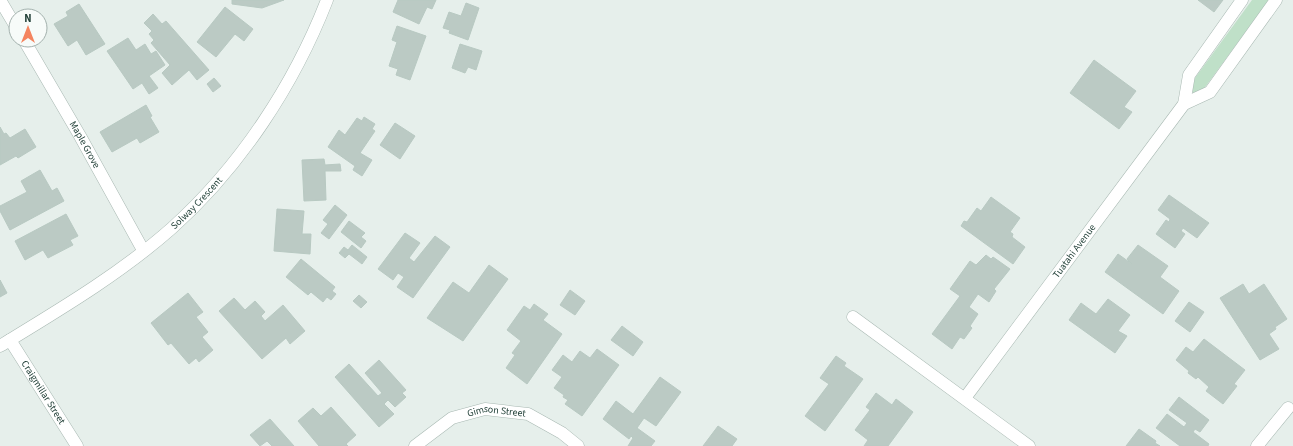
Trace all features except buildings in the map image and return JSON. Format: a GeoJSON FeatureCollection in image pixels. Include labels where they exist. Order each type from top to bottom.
{"type":"FeatureCollection","features":[{"type":"Feature","properties":{"kind":"street"},"geometry":{"type":"LineString","coordinates":[[0,0],[8,14]]}},
{"type":"Feature","properties":{"kind":"street","name":"Solway Crescent"},"geometry":{"type":"LineString","coordinates":[[5,343],[106,278],[172,227],[203,196],[250,141],[292,74],[327,0]]}},
{"type":"Feature","properties":{"kind":"street","name":"Tuatahi Avenue"},"geometry":{"type":"LineString","coordinates":[[965,398],[1184,104],[1189,75],[1242,0]]}},
{"type":"Feature","properties":{"kind":"street","name":"Tuatahi Avenue"},"geometry":{"type":"LineString","coordinates":[[1184,104],[1210,92],[1276,0]]}},
{"type":"Feature","properties":{"kind":"street","name":"Maple Grove"},"geometry":{"type":"LineString","coordinates":[[29,48],[80,136],[143,250]]}},
{"type":"Feature","properties":{"kind":"street"},"geometry":{"type":"LineString","coordinates":[[853,318],[1029,446]]}},
{"type":"Feature","properties":{"kind":"street","name":"Craigmillar Street"},"geometry":{"type":"LineString","coordinates":[[5,343],[77,446]]}},
{"type":"Feature","properties":{"kind":"street","name":"Gimson Street"},"geometry":{"type":"LineString","coordinates":[[415,446],[452,418],[485,408],[528,414],[562,433],[578,446]]}},
{"type":"Feature","properties":{"kind":"street"},"geometry":{"type":"LineString","coordinates":[[1257,446],[1288,408]]}},
{"type":"Feature","properties":{"kind":"green space"},"geometry":{"type":"Polygon","coordinates":[[[1252,0],[1269,0],[1203,90],[1194,93],[1191,91],[1192,82],[1252,0]]]}}]}
